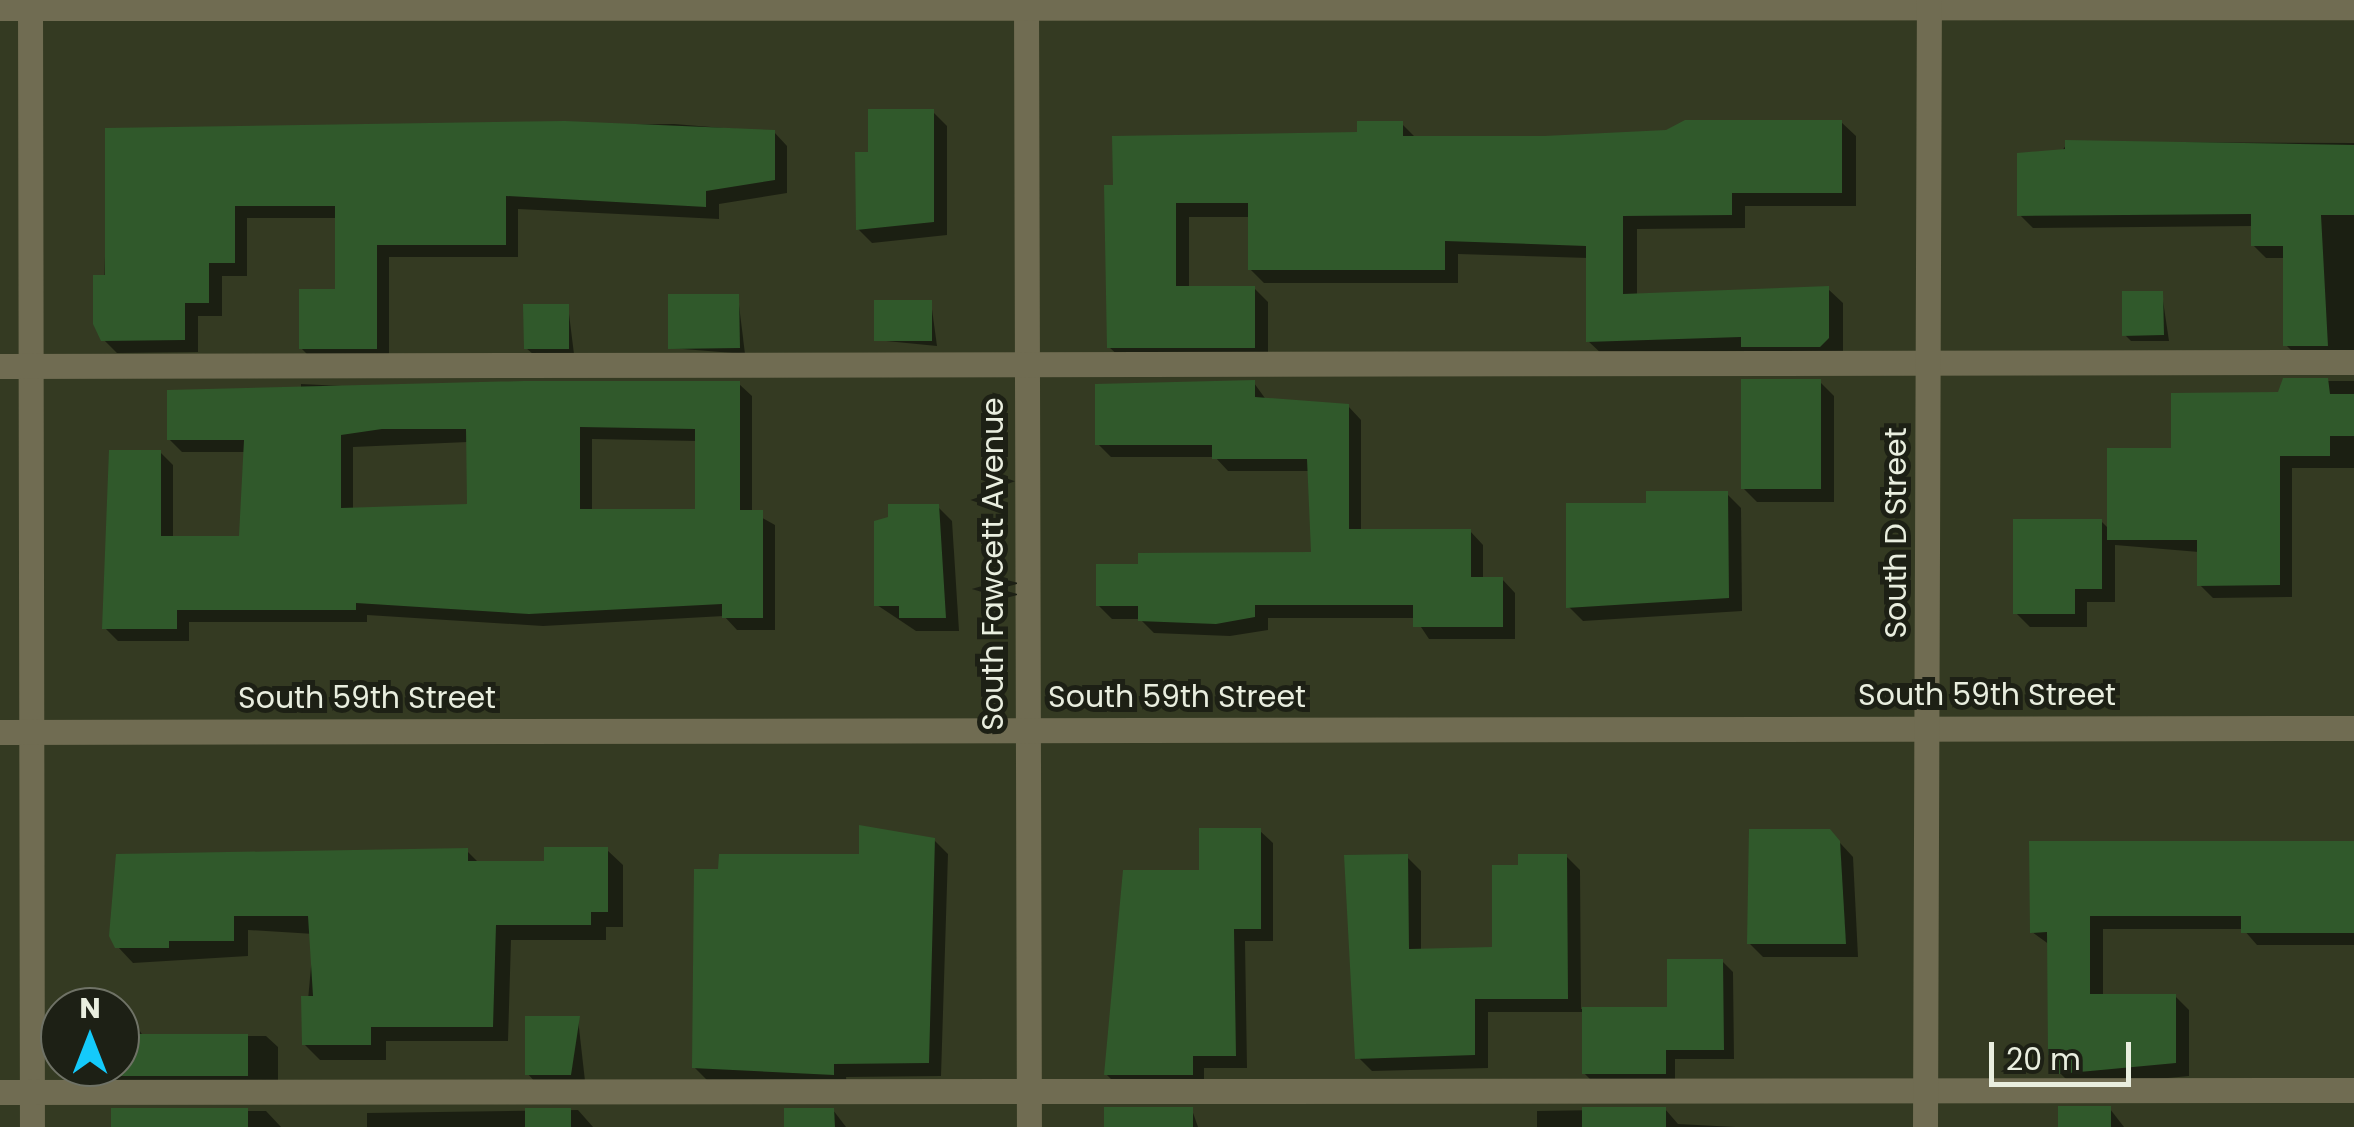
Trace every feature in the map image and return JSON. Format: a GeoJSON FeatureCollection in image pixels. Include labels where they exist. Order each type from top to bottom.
{"type":"FeatureCollection","features":[{"type":"Feature","properties":{"kind":"street"},"geometry":{"type":"LineString","coordinates":[[30,4],[32,1127]]}},
{"type":"Feature","properties":{"kind":"street"},"geometry":{"type":"LineString","coordinates":[[0,8],[30,4],[2354,7]]}},
{"type":"Feature","properties":{"kind":"street","name":"South Fawcett Avenue"},"geometry":{"type":"LineString","coordinates":[[1026,4],[1030,1127]]}},
{"type":"Feature","properties":{"kind":"street","name":"South D Street"},"geometry":{"type":"LineString","coordinates":[[1925,1127],[1930,4]]}},
{"type":"Feature","properties":{"kind":"street"},"geometry":{"type":"LineString","coordinates":[[0,366],[2354,362]]}},
{"type":"Feature","properties":{"kind":"street","name":"South 59th Street"},"geometry":{"type":"LineString","coordinates":[[0,732],[2354,728]]}},
{"type":"Feature","properties":{"kind":"street"},"geometry":{"type":"LineString","coordinates":[[0,1092],[2354,1090]]}},
{"type":"Feature","properties":{"kind":"building"},"geometry":{"type":"Polygon","coordinates":[[[868,109],[934,109],[934,222],[856,230],[855,152],[868,152],[868,109]]]}},
{"type":"Feature","properties":{"kind":"building"},"geometry":{"type":"Polygon","coordinates":[[[1685,120],[1842,120],[1842,193],[1732,193],[1732,215],[1623,216],[1623,294],[1829,286],[1829,338],[1820,347],[1741,347],[1741,337],[1586,342],[1586,246],[1445,241],[1445,270],[1248,270],[1248,203],[1176,203],[1176,286],[1255,286],[1255,348],[1107,348],[1104,185],[1113,185],[1112,136],[1357,132],[1357,121],[1403,121],[1403,136],[1544,136],[1666,130],[1685,120]]]}},
{"type":"Feature","properties":{"kind":"building"},"geometry":{"type":"Polygon","coordinates":[[[565,121],[775,130],[775,180],[706,191],[706,207],[506,196],[506,245],[377,245],[377,349],[299,349],[299,289],[335,289],[335,206],[235,206],[235,263],[209,263],[209,303],[185,303],[185,340],[101,341],[93,324],[93,275],[105,275],[105,128],[565,121]]]}},
{"type":"Feature","properties":{"kind":"building"},"geometry":{"type":"Polygon","coordinates":[[[2065,140],[2354,145],[2354,215],[2321,215],[2328,346],[2283,346],[2283,246],[2251,246],[2251,214],[2017,216],[2017,153],[2065,149],[2065,140]]]}},
{"type":"Feature","properties":{"kind":"building"},"geometry":{"type":"Polygon","coordinates":[[[2122,291],[2163,291],[2164,335],[2122,336],[2122,291]]]}},
{"type":"Feature","properties":{"kind":"building"},"geometry":{"type":"Polygon","coordinates":[[[668,294],[739,294],[740,348],[668,349],[668,294]]]}},
{"type":"Feature","properties":{"kind":"building"},"geometry":{"type":"Polygon","coordinates":[[[874,300],[932,300],[932,341],[874,341],[874,300]]]}},
{"type":"Feature","properties":{"kind":"building"},"geometry":{"type":"Polygon","coordinates":[[[523,304],[569,304],[569,349],[524,349],[523,304]]]}},
{"type":"Feature","properties":{"kind":"building"},"geometry":{"type":"Polygon","coordinates":[[[2283,378],[2328,378],[2330,394],[2354,394],[2354,436],[2330,436],[2330,456],[2280,456],[2280,585],[2197,586],[2197,540],[2107,540],[2107,448],[2171,448],[2171,393],[2278,392],[2283,378]]]}},
{"type":"Feature","properties":{"kind":"building"},"geometry":{"type":"Polygon","coordinates":[[[1741,379],[1821,379],[1821,489],[1741,489],[1741,379]]]}},
{"type":"Feature","properties":{"kind":"building"},"geometry":{"type":"Polygon","coordinates":[[[1255,380],[1255,397],[1349,404],[1349,529],[1471,529],[1471,577],[1503,577],[1503,627],[1413,627],[1413,605],[1255,605],[1255,617],[1216,624],[1138,621],[1138,606],[1096,606],[1096,564],[1138,564],[1138,553],[1311,552],[1307,459],[1212,459],[1212,445],[1095,445],[1095,384],[1255,380]]]}},
{"type":"Feature","properties":{"kind":"building"},"geometry":{"type":"Polygon","coordinates":[[[524,381],[740,381],[740,510],[763,510],[763,618],[722,618],[722,604],[529,614],[356,603],[356,610],[177,610],[177,629],[102,629],[109,450],[161,450],[161,536],[239,536],[244,440],[167,440],[167,390],[524,381]],[[580,427],[580,509],[695,509],[695,429],[580,427]],[[382,429],[341,435],[341,508],[467,504],[466,429],[382,429]]]}},
{"type":"Feature","properties":{"kind":"building"},"geometry":{"type":"Polygon","coordinates":[[[1646,491],[1728,491],[1729,598],[1566,608],[1566,503],[1646,503],[1646,491]]]}},
{"type":"Feature","properties":{"kind":"building"},"geometry":{"type":"Polygon","coordinates":[[[888,504],[939,504],[946,618],[899,618],[899,606],[874,606],[874,521],[888,517],[888,504]]]}},
{"type":"Feature","properties":{"kind":"building"},"geometry":{"type":"Polygon","coordinates":[[[2013,519],[2102,519],[2102,589],[2075,589],[2075,614],[2013,614],[2013,519]]]}},
{"type":"Feature","properties":{"kind":"building"},"geometry":{"type":"Polygon","coordinates":[[[859,825],[935,838],[929,1063],[834,1064],[834,1075],[692,1068],[694,869],[718,869],[719,854],[859,854],[859,825]]]}},
{"type":"Feature","properties":{"kind":"building"},"geometry":{"type":"Polygon","coordinates":[[[1199,828],[1261,828],[1261,929],[1234,929],[1236,1056],[1193,1056],[1193,1075],[1104,1075],[1123,870],[1199,870],[1199,828]]]}},
{"type":"Feature","properties":{"kind":"building"},"geometry":{"type":"Polygon","coordinates":[[[1749,829],[1830,829],[1840,841],[1846,944],[1747,944],[1749,829]]]}},
{"type":"Feature","properties":{"kind":"building"},"geometry":{"type":"Polygon","coordinates":[[[2029,841],[2354,841],[2354,933],[2241,933],[2241,916],[2090,916],[2090,994],[2176,994],[2176,1063],[2058,1074],[2058,1055],[2048,1055],[2047,932],[2030,933],[2029,841]]]}},
{"type":"Feature","properties":{"kind":"building"},"geometry":{"type":"Polygon","coordinates":[[[544,847],[608,847],[608,912],[591,912],[591,925],[496,925],[493,1027],[371,1027],[371,1045],[302,1045],[301,996],[313,996],[308,916],[234,916],[234,941],[169,941],[169,948],[115,948],[109,936],[116,854],[468,848],[468,861],[544,861],[544,847]]]}},
{"type":"Feature","properties":{"kind":"building"},"geometry":{"type":"Polygon","coordinates":[[[1408,854],[1409,949],[1492,947],[1492,865],[1518,865],[1518,854],[1567,854],[1568,999],[1475,999],[1475,1055],[1355,1059],[1344,855],[1408,854]]]}},
{"type":"Feature","properties":{"kind":"building"},"geometry":{"type":"Polygon","coordinates":[[[1667,959],[1723,959],[1724,1050],[1666,1050],[1666,1074],[1582,1074],[1582,1007],[1667,1007],[1667,959]]]}},
{"type":"Feature","properties":{"kind":"building"},"geometry":{"type":"Polygon","coordinates":[[[525,1016],[580,1016],[571,1075],[525,1075],[525,1016]]]}},
{"type":"Feature","properties":{"kind":"building"},"geometry":{"type":"Polygon","coordinates":[[[140,1034],[248,1034],[248,1076],[140,1076],[140,1034]]]}},
{"type":"Feature","properties":{"kind":"building"},"geometry":{"type":"Polygon","coordinates":[[[2058,1106],[2111,1106],[2111,1127],[2058,1127],[2058,1106]]]}},
{"type":"Feature","properties":{"kind":"building"},"geometry":{"type":"Polygon","coordinates":[[[1104,1107],[1193,1107],[1193,1127],[1104,1127],[1104,1107]]]}},
{"type":"Feature","properties":{"kind":"building"},"geometry":{"type":"Polygon","coordinates":[[[1582,1107],[1666,1107],[1666,1127],[1582,1127],[1582,1107]]]}},
{"type":"Feature","properties":{"kind":"building"},"geometry":{"type":"Polygon","coordinates":[[[111,1108],[248,1108],[248,1127],[111,1127],[111,1108]]]}},
{"type":"Feature","properties":{"kind":"building"},"geometry":{"type":"Polygon","coordinates":[[[525,1108],[571,1108],[571,1127],[525,1127],[525,1108]]]}},
{"type":"Feature","properties":{"kind":"building"},"geometry":{"type":"Polygon","coordinates":[[[784,1108],[834,1108],[835,1127],[784,1127],[784,1108]]]}}]}
